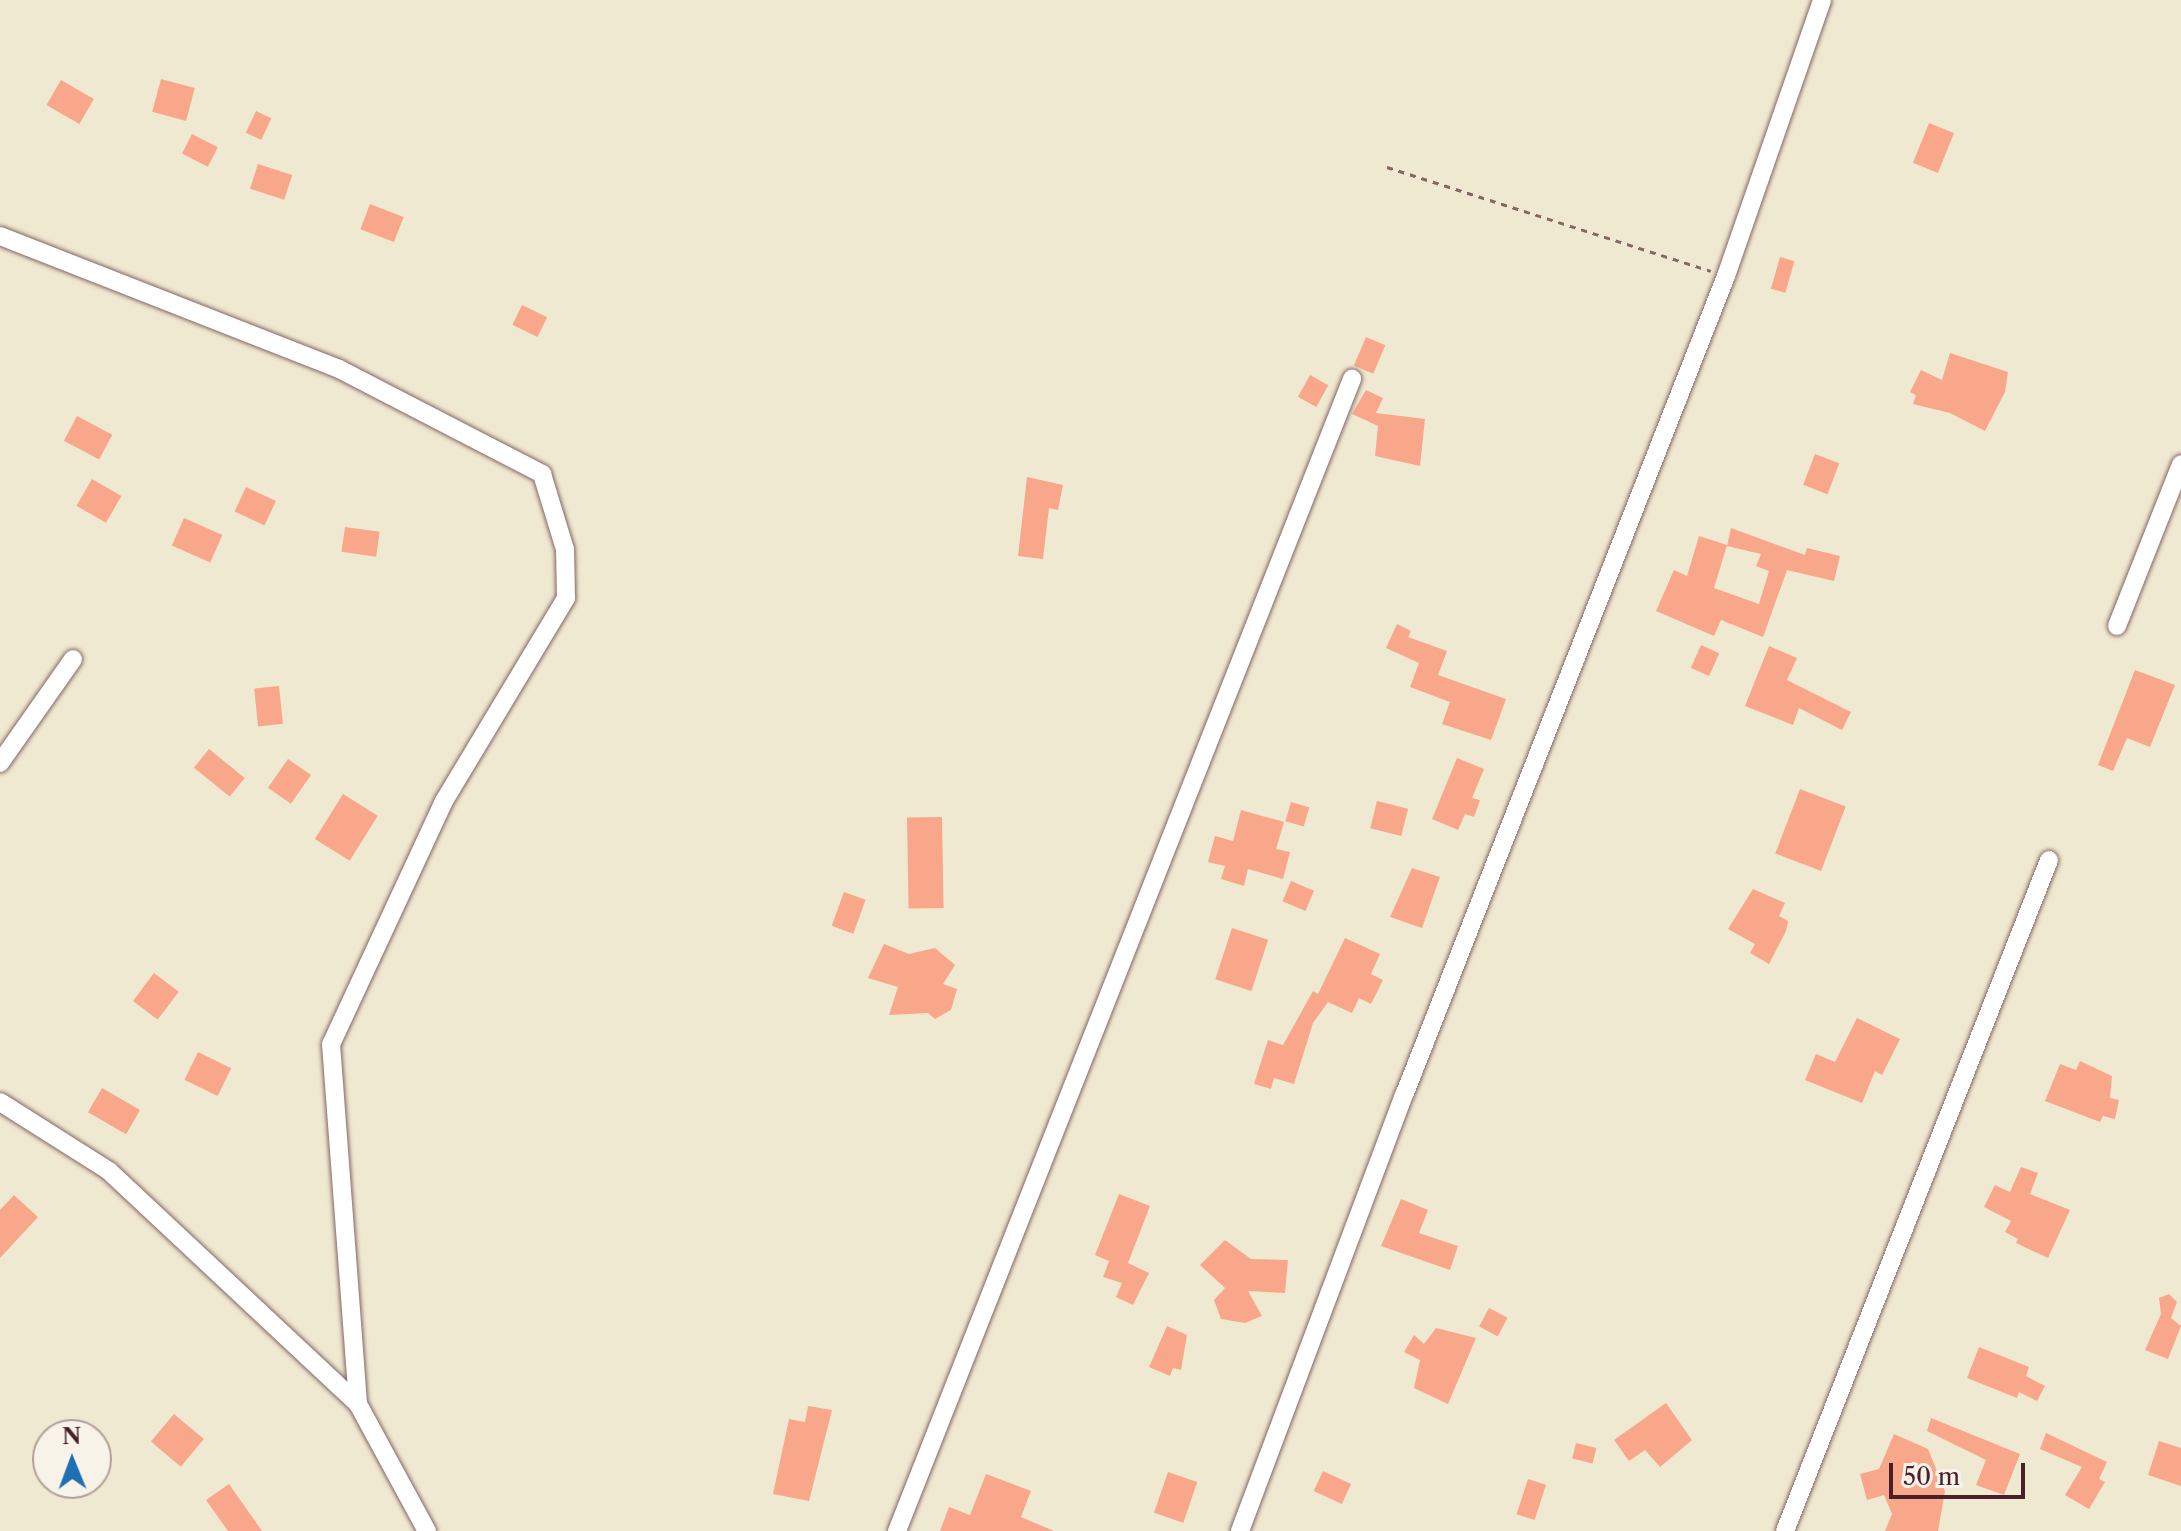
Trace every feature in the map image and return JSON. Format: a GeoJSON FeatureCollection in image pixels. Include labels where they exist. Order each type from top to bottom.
{"type":"FeatureCollection","features":[{"type":"Feature","properties":{"kind":"street"},"geometry":{"type":"LineString","coordinates":[[1240,1531],[1399,1108],[1726,276],[1822,0]]}},
{"type":"Feature","properties":{"kind":"street"},"geometry":{"type":"LineString","coordinates":[[0,236],[339,369],[542,474],[547,489],[565,549],[566,598],[444,801],[331,1044],[358,1404]]}},
{"type":"Feature","properties":{"kind":"street"},"geometry":{"type":"LineString","coordinates":[[897,1531],[1352,379]]}},
{"type":"Feature","properties":{"kind":"street"},"geometry":{"type":"LineString","coordinates":[[2117,626],[2181,464]]}},
{"type":"Feature","properties":{"kind":"street"},"geometry":{"type":"LineString","coordinates":[[0,763],[73,659]]}},
{"type":"Feature","properties":{"kind":"street"},"geometry":{"type":"LineString","coordinates":[[1785,1531],[2049,860]]}},
{"type":"Feature","properties":{"kind":"street"},"geometry":{"type":"LineString","coordinates":[[0,1102],[109,1171],[358,1404],[427,1531]]}},
{"type":"Feature","properties":{"kind":"path"},"geometry":{"type":"LineString","coordinates":[[1387,167],[1726,276]]}},
{"type":"Feature","properties":{"kind":"building"},"geometry":{"type":"Polygon","coordinates":[[[161,79],[195,88],[186,121],[152,112],[161,79]]]}},
{"type":"Feature","properties":{"kind":"building"},"geometry":{"type":"Polygon","coordinates":[[[61,80],[94,99],[79,124],[46,105],[61,80]]]}},
{"type":"Feature","properties":{"kind":"building"},"geometry":{"type":"Polygon","coordinates":[[[256,111],[271,118],[261,140],[246,133],[256,111]]]}},
{"type":"Feature","properties":{"kind":"building"},"geometry":{"type":"Polygon","coordinates":[[[1929,123],[1954,133],[1938,173],[1913,163],[1929,123]]]}},
{"type":"Feature","properties":{"kind":"building"},"geometry":{"type":"Polygon","coordinates":[[[192,134],[218,147],[208,167],[182,154],[192,134]]]}},
{"type":"Feature","properties":{"kind":"building"},"geometry":{"type":"Polygon","coordinates":[[[258,164],[292,175],[284,200],[250,189],[258,164]]]}},
{"type":"Feature","properties":{"kind":"building"},"geometry":{"type":"Polygon","coordinates":[[[370,204],[404,217],[394,242],[360,229],[370,204]]]}},
{"type":"Feature","properties":{"kind":"building"},"geometry":{"type":"Polygon","coordinates":[[[1780,257],[1794,261],[1785,293],[1771,289],[1780,257]]]}},
{"type":"Feature","properties":{"kind":"building"},"geometry":{"type":"Polygon","coordinates":[[[522,305],[547,317],[538,337],[512,325],[522,305]]]}},
{"type":"Feature","properties":{"kind":"building"},"geometry":{"type":"Polygon","coordinates":[[[1366,337],[1385,345],[1373,374],[1354,366],[1366,337]]]}},
{"type":"Feature","properties":{"kind":"building"},"geometry":{"type":"Polygon","coordinates":[[[1950,353],[2008,372],[2005,392],[1985,431],[1950,413],[1913,404],[1916,395],[1910,392],[1921,370],[1942,380],[1950,353]]]}},
{"type":"Feature","properties":{"kind":"building"},"geometry":{"type":"Polygon","coordinates":[[[1310,375],[1328,385],[1316,407],[1298,397],[1310,375]]]}},
{"type":"Feature","properties":{"kind":"building"},"geometry":{"type":"Polygon","coordinates":[[[1366,390],[1383,398],[1376,413],[1425,419],[1420,466],[1375,456],[1378,426],[1352,414],[1366,390]]]}},
{"type":"Feature","properties":{"kind":"building"},"geometry":{"type":"Polygon","coordinates":[[[77,416],[112,435],[99,460],[64,441],[77,416]]]}},
{"type":"Feature","properties":{"kind":"building"},"geometry":{"type":"Polygon","coordinates":[[[1815,454],[1839,463],[1827,494],[1803,485],[1815,454]]]}},
{"type":"Feature","properties":{"kind":"building"},"geometry":{"type":"Polygon","coordinates":[[[1027,477],[1063,485],[1058,510],[1049,508],[1043,559],[1018,556],[1027,477]]]}},
{"type":"Feature","properties":{"kind":"building"},"geometry":{"type":"Polygon","coordinates":[[[92,479],[121,496],[106,523],[76,506],[92,479]]]}},
{"type":"Feature","properties":{"kind":"building"},"geometry":{"type":"Polygon","coordinates":[[[246,487],[276,501],[264,525],[235,511],[246,487]]]}},
{"type":"Feature","properties":{"kind":"building"},"geometry":{"type":"Polygon","coordinates":[[[184,518],[222,535],[210,562],[172,545],[184,518]]]}},
{"type":"Feature","properties":{"kind":"building"},"geometry":{"type":"Polygon","coordinates":[[[345,527],[380,532],[376,557],[342,552],[345,527]]]}},
{"type":"Feature","properties":{"kind":"building"},"geometry":{"type":"Polygon","coordinates":[[[1731,528],[1805,555],[1807,548],[1840,556],[1834,581],[1787,570],[1763,637],[1721,620],[1714,636],[1656,611],[1674,570],[1687,576],[1699,536],[1727,545],[1714,588],[1759,604],[1769,571],[1756,566],[1761,554],[1727,546],[1731,528]]]}},
{"type":"Feature","properties":{"kind":"building"},"geometry":{"type":"Polygon","coordinates":[[[1397,624],[1411,631],[1408,637],[1447,651],[1438,675],[1506,699],[1491,740],[1442,724],[1450,702],[1410,687],[1419,663],[1386,648],[1397,624]]]}},
{"type":"Feature","properties":{"kind":"building"},"geometry":{"type":"Polygon","coordinates":[[[1701,645],[1719,653],[1709,676],[1691,668],[1701,645]]]}},
{"type":"Feature","properties":{"kind":"building"},"geometry":{"type":"Polygon","coordinates":[[[1769,646],[1797,658],[1787,680],[1851,712],[1842,730],[1799,708],[1793,725],[1745,706],[1769,646]]]}},
{"type":"Feature","properties":{"kind":"building"},"geometry":{"type":"Polygon","coordinates":[[[2135,670],[2175,685],[2150,747],[2127,738],[2113,771],[2098,765],[2135,670]]]}},
{"type":"Feature","properties":{"kind":"building"},"geometry":{"type":"Polygon","coordinates":[[[279,686],[283,724],[258,726],[254,689],[279,686]]]}},
{"type":"Feature","properties":{"kind":"building"},"geometry":{"type":"Polygon","coordinates":[[[209,749],[245,778],[230,797],[194,768],[209,749]]]}},
{"type":"Feature","properties":{"kind":"building"},"geometry":{"type":"Polygon","coordinates":[[[1457,758],[1484,769],[1472,798],[1480,800],[1474,817],[1465,814],[1458,830],[1432,819],[1457,758]]]}},
{"type":"Feature","properties":{"kind":"building"},"geometry":{"type":"Polygon","coordinates":[[[288,759],[311,775],[291,804],[268,788],[288,759]]]}},
{"type":"Feature","properties":{"kind":"building"},"geometry":{"type":"Polygon","coordinates":[[[1800,789],[1846,807],[1821,871],[1775,853],[1800,789]]]}},
{"type":"Feature","properties":{"kind":"building"},"geometry":{"type":"Polygon","coordinates":[[[343,794],[378,816],[350,861],[315,839],[343,794]]]}},
{"type":"Feature","properties":{"kind":"building"},"geometry":{"type":"Polygon","coordinates":[[[1377,801],[1408,809],[1401,836],[1370,828],[1377,801]]]}},
{"type":"Feature","properties":{"kind":"building"},"geometry":{"type":"Polygon","coordinates":[[[1291,802],[1309,807],[1304,826],[1285,821],[1291,802]]]}},
{"type":"Feature","properties":{"kind":"building"},"geometry":{"type":"Polygon","coordinates":[[[1241,810],[1284,822],[1276,849],[1290,852],[1283,879],[1248,869],[1244,886],[1221,879],[1225,866],[1208,862],[1215,836],[1233,841],[1241,810]]]}},
{"type":"Feature","properties":{"kind":"building"},"geometry":{"type":"Polygon","coordinates":[[[942,817],[944,908],[909,909],[907,818],[942,817]]]}},
{"type":"Feature","properties":{"kind":"building"},"geometry":{"type":"Polygon","coordinates":[[[1412,868],[1440,877],[1422,928],[1390,917],[1412,868]]]}},
{"type":"Feature","properties":{"kind":"building"},"geometry":{"type":"Polygon","coordinates":[[[1291,881],[1314,891],[1305,911],[1282,901],[1291,881]]]}},
{"type":"Feature","properties":{"kind":"building"},"geometry":{"type":"Polygon","coordinates":[[[1753,889],[1785,903],[1779,916],[1788,921],[1786,931],[1769,964],[1750,953],[1755,944],[1728,929],[1753,889]]]}},
{"type":"Feature","properties":{"kind":"building"},"geometry":{"type":"Polygon","coordinates":[[[844,892],[866,900],[853,934],[832,926],[844,892]]]}},
{"type":"Feature","properties":{"kind":"building"},"geometry":{"type":"Polygon","coordinates":[[[1232,928],[1268,940],[1251,991],[1215,979],[1232,928]]]}},
{"type":"Feature","properties":{"kind":"building"},"geometry":{"type":"Polygon","coordinates":[[[1345,938],[1380,954],[1371,974],[1383,980],[1371,1004],[1359,998],[1352,1013],[1328,1002],[1313,1023],[1294,1084],[1274,1078],[1271,1089],[1254,1084],[1268,1040],[1283,1045],[1313,991],[1318,994],[1345,938]]]}},
{"type":"Feature","properties":{"kind":"building"},"geometry":{"type":"Polygon","coordinates":[[[884,944],[909,954],[935,948],[955,965],[943,984],[957,989],[951,1010],[935,1019],[928,1013],[889,1015],[898,987],[868,978],[884,944]]]}},
{"type":"Feature","properties":{"kind":"building"},"geometry":{"type":"Polygon","coordinates":[[[154,973],[179,992],[158,1020],[133,1001],[154,973]]]}},
{"type":"Feature","properties":{"kind":"building"},"geometry":{"type":"Polygon","coordinates":[[[1857,1018],[1900,1039],[1882,1075],[1875,1071],[1862,1103],[1805,1080],[1816,1054],[1835,1062],[1857,1018]]]}},
{"type":"Feature","properties":{"kind":"building"},"geometry":{"type":"Polygon","coordinates":[[[198,1052],[231,1068],[218,1096],[184,1080],[198,1052]]]}},
{"type":"Feature","properties":{"kind":"building"},"geometry":{"type":"Polygon","coordinates":[[[2080,1061],[2112,1076],[2110,1098],[2119,1100],[2115,1119],[2103,1116],[2100,1122],[2045,1101],[2060,1064],[2076,1070],[2080,1061]]]}},
{"type":"Feature","properties":{"kind":"building"},"geometry":{"type":"Polygon","coordinates":[[[102,1088],[140,1110],[126,1134],[88,1112],[102,1088]]]}},
{"type":"Feature","properties":{"kind":"building"},"geometry":{"type":"Polygon","coordinates":[[[2021,1167],[2038,1173],[2030,1194],[2070,1210],[2048,1258],[2016,1243],[2018,1239],[2005,1232],[2011,1221],[1984,1207],[1995,1185],[2010,1192],[2021,1167]]]}},
{"type":"Feature","properties":{"kind":"building"},"geometry":{"type":"Polygon","coordinates":[[[1119,1194],[1150,1206],[1128,1263],[1149,1273],[1133,1305],[1116,1297],[1122,1283],[1103,1277],[1109,1261],[1095,1255],[1119,1194]]]}},
{"type":"Feature","properties":{"kind":"building"},"geometry":{"type":"Polygon","coordinates":[[[14,1195],[38,1217],[0,1258],[0,1210],[14,1195]]]}},
{"type":"Feature","properties":{"kind":"building"},"geometry":{"type":"Polygon","coordinates":[[[1401,1199],[1428,1210],[1419,1233],[1458,1246],[1450,1270],[1381,1246],[1401,1199]]]}},
{"type":"Feature","properties":{"kind":"building"},"geometry":{"type":"Polygon","coordinates":[[[1225,1240],[1251,1259],[1288,1260],[1285,1293],[1248,1291],[1262,1316],[1245,1323],[1221,1319],[1214,1300],[1225,1288],[1200,1265],[1225,1240]]]}},
{"type":"Feature","properties":{"kind":"building"},"geometry":{"type":"Polygon","coordinates":[[[2169,1294],[2177,1302],[2171,1318],[2181,1326],[2168,1359],[2145,1350],[2161,1314],[2159,1298],[2169,1294]]]}},
{"type":"Feature","properties":{"kind":"building"},"geometry":{"type":"Polygon","coordinates":[[[1489,1308],[1508,1318],[1498,1336],[1479,1327],[1489,1308]]]}},
{"type":"Feature","properties":{"kind":"building"},"geometry":{"type":"Polygon","coordinates":[[[1167,1326],[1187,1335],[1181,1370],[1173,1368],[1170,1376],[1149,1367],[1167,1326]]]}},
{"type":"Feature","properties":{"kind":"building"},"geometry":{"type":"Polygon","coordinates":[[[1436,1328],[1476,1338],[1448,1404],[1414,1388],[1420,1360],[1404,1352],[1414,1335],[1424,1344],[1436,1328]]]}},
{"type":"Feature","properties":{"kind":"building"},"geometry":{"type":"Polygon","coordinates":[[[1979,1347],[2029,1367],[2026,1376],[2045,1386],[2037,1401],[2019,1392],[2017,1398],[1967,1378],[1979,1347]]]}},
{"type":"Feature","properties":{"kind":"building"},"geometry":{"type":"Polygon","coordinates":[[[1666,1403],[1692,1440],[1660,1467],[1645,1450],[1629,1461],[1614,1440],[1666,1403]]]}},
{"type":"Feature","properties":{"kind":"building"},"geometry":{"type":"Polygon","coordinates":[[[808,1406],[832,1410],[809,1501],[773,1494],[789,1419],[805,1422],[808,1406]]]}},
{"type":"Feature","properties":{"kind":"building"},"geometry":{"type":"Polygon","coordinates":[[[174,1414],[204,1439],[181,1467],[151,1442],[174,1414]]]}},
{"type":"Feature","properties":{"kind":"building"},"geometry":{"type":"Polygon","coordinates":[[[1931,1418],[2020,1454],[2004,1495],[1976,1485],[1986,1460],[1927,1431],[1931,1418]]]}},
{"type":"Feature","properties":{"kind":"building"},"geometry":{"type":"Polygon","coordinates":[[[2046,1433],[2107,1462],[2099,1479],[2105,1482],[2089,1509],[2065,1495],[2082,1467],[2040,1449],[2046,1433]]]}},
{"type":"Feature","properties":{"kind":"building"},"geometry":{"type":"Polygon","coordinates":[[[1894,1434],[1928,1449],[1945,1491],[1938,1531],[1885,1531],[1892,1514],[1884,1495],[1867,1500],[1860,1474],[1879,1469],[1894,1434]]]}},
{"type":"Feature","properties":{"kind":"building"},"geometry":{"type":"Polygon","coordinates":[[[2159,1441],[2181,1448],[2181,1486],[2148,1475],[2159,1441]]]}},
{"type":"Feature","properties":{"kind":"building"},"geometry":{"type":"Polygon","coordinates":[[[1576,1443],[1596,1448],[1593,1464],[1572,1459],[1576,1443]]]}},
{"type":"Feature","properties":{"kind":"building"},"geometry":{"type":"Polygon","coordinates":[[[1323,1471],[1351,1484],[1342,1504],[1314,1491],[1323,1471]]]}},
{"type":"Feature","properties":{"kind":"building"},"geometry":{"type":"Polygon","coordinates":[[[1168,1472],[1197,1482],[1183,1523],[1154,1513],[1168,1472]]]}},
{"type":"Feature","properties":{"kind":"building"},"geometry":{"type":"Polygon","coordinates":[[[986,1474],[1031,1491],[1021,1517],[1054,1531],[940,1531],[949,1507],[970,1515],[986,1474]]]}},
{"type":"Feature","properties":{"kind":"building"},"geometry":{"type":"Polygon","coordinates":[[[1528,1479],[1546,1485],[1535,1520],[1517,1514],[1528,1479]]]}},
{"type":"Feature","properties":{"kind":"building"},"geometry":{"type":"Polygon","coordinates":[[[229,1484],[262,1531],[228,1531],[206,1500],[229,1484]]]}}]}
